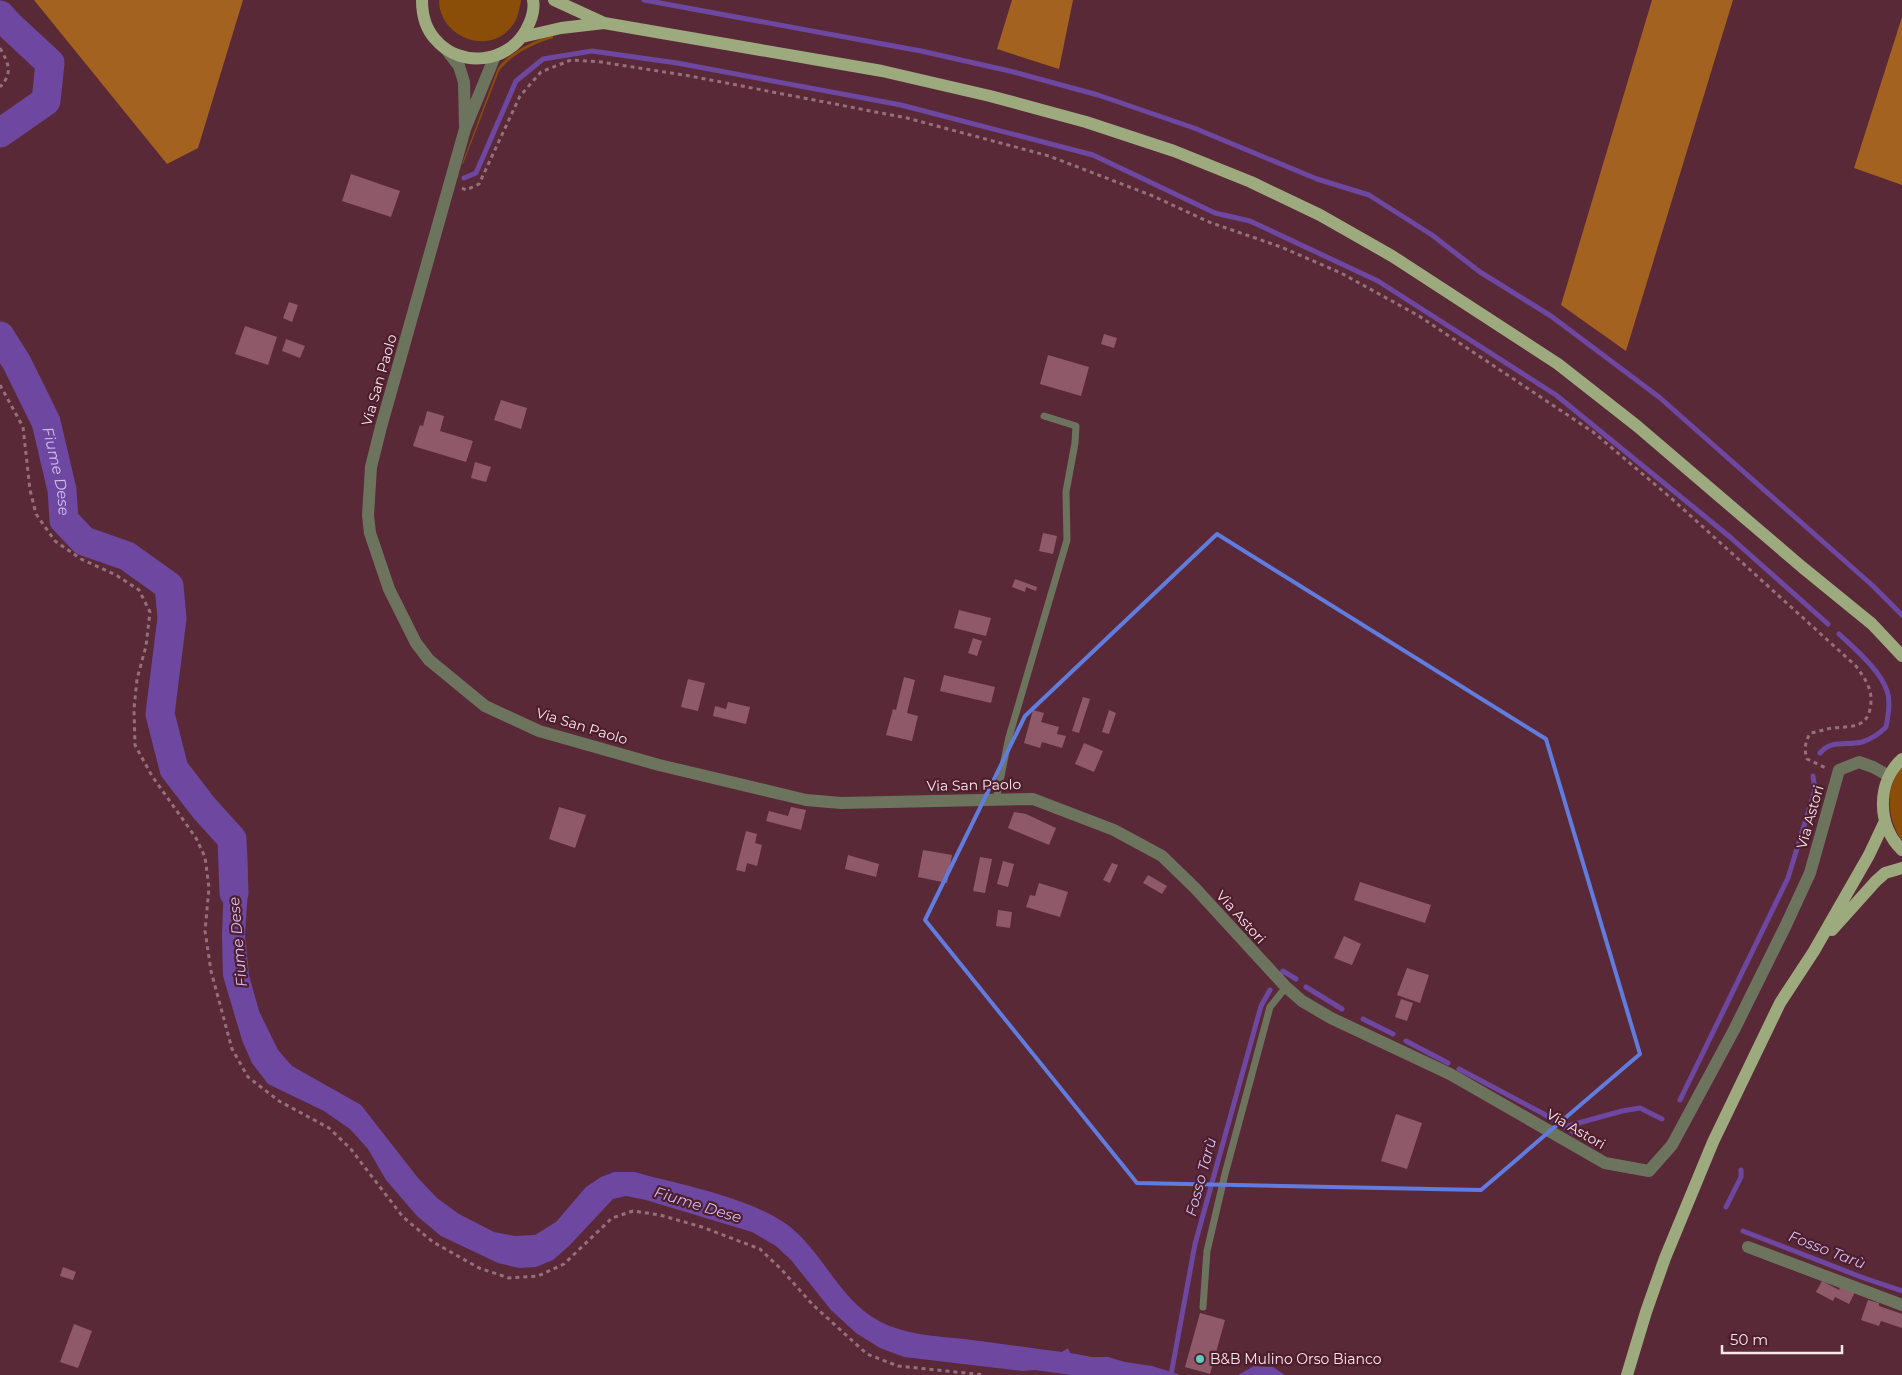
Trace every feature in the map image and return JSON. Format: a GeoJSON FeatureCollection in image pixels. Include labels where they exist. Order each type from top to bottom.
{"type":"FeatureCollection","features":[{"type":"Feature","properties":{"kind":"main road"},"geometry":{"type":"LineString","coordinates":[[420,0],[427,27],[435,40],[446,49],[461,56],[478,59],[495,56],[515,45],[530,22],[533,0]]}},
{"type":"Feature","properties":{"kind":"main road"},"geometry":{"type":"LineString","coordinates":[[554,0],[604,23],[882,71],[990,96],[1086,122],[1174,151],[1251,182],[1320,215],[1392,256],[1558,364],[1637,426],[1802,567],[1872,624],[1902,657]]}},
{"type":"Feature","properties":{"kind":"main road"},"geometry":{"type":"LineString","coordinates":[[522,37],[561,28],[604,23]]}},
{"type":"Feature","properties":{"kind":"main road"},"geometry":{"type":"LineString","coordinates":[[1902,749],[1900,761],[1889,776],[1884,790],[1882,806],[1891,836],[1902,850]]}},
{"type":"Feature","properties":{"kind":"main road"},"geometry":{"type":"LineString","coordinates":[[1627,1375],[1665,1258],[1713,1142],[1780,1003],[1814,951],[1869,855],[1885,821]]}},
{"type":"Feature","properties":{"kind":"main road"},"geometry":{"type":"LineString","coordinates":[[1814,951],[1868,889],[1886,873],[1902,868]]}},
{"type":"Feature","properties":{"kind":"street","name":"Via San Paolo"},"geometry":{"type":"LineString","coordinates":[[446,49],[459,66],[464,82],[465,128]]}},
{"type":"Feature","properties":{"kind":"street","name":"Via San Paolo"},"geometry":{"type":"LineString","coordinates":[[495,56],[465,128],[371,467],[368,515],[370,533],[389,589],[416,643],[429,660],[485,706],[538,731],[659,765],[806,800],[842,803],[1034,800],[1114,830]]}},
{"type":"Feature","properties":{"kind":"street"},"geometry":{"type":"LineString","coordinates":[[1839,770],[1859,762],[1889,776]]}},
{"type":"Feature","properties":{"kind":"street","name":"Via Astori"},"geometry":{"type":"LineString","coordinates":[[1114,830],[1162,856],[1195,888],[1302,1002],[1331,1018],[1450,1074],[1605,1163],[1649,1170],[1672,1145],[1734,1030],[1786,925],[1810,873],[1839,770]]}},
{"type":"Feature","properties":{"kind":"street"},"geometry":{"type":"LineString","coordinates":[[1748,1246],[1902,1305]]}},
{"type":"Feature","properties":{"kind":"lane"},"geometry":{"type":"LineString","coordinates":[[996,800],[1009,737],[1067,540],[1066,492],[1076,443],[1076,426],[1044,416]]}},
{"type":"Feature","properties":{"kind":"lane"},"geometry":{"type":"LineString","coordinates":[[1203,1307],[1207,1251],[1225,1174],[1270,1007],[1286,987]]}},
{"type":"Feature","properties":{"kind":"path"},"geometry":{"type":"LineString","coordinates":[[0,48],[8,63],[7,79],[0,88]]}},
{"type":"Feature","properties":{"kind":"path"},"geometry":{"type":"LineString","coordinates":[[449,183],[466,190],[479,184],[520,96],[541,72],[571,60],[601,62],[690,76],[907,118],[1049,156],[1153,196],[1209,222],[1281,247],[1341,273],[1420,316],[1592,432],[1671,498],[1856,666],[1866,680],[1872,698],[1868,717],[1862,723],[1848,727],[1832,728],[1810,733],[1806,742],[1807,759],[1824,767],[1839,770]]}},
{"type":"Feature","properties":{"kind":"path"},"geometry":{"type":"LineString","coordinates":[[0,386],[23,427],[30,490],[36,514],[55,541],[81,559],[116,574],[139,590],[150,612],[146,646],[134,709],[135,745],[152,776],[196,838],[206,857],[209,888],[205,931],[210,971],[232,1049],[248,1077],[280,1101],[329,1128],[350,1148],[403,1217],[434,1242],[479,1268],[509,1278],[538,1276],[564,1264],[612,1218],[633,1210],[660,1215],[702,1227],[760,1249],[782,1270],[813,1306],[867,1354],[898,1366],[985,1375]]}},
{"type":"Feature","properties":{"kind":"highlighted area"},"geometry":{"type":"Polygon","coordinates":[[[1217,534],[1546,739],[1640,1054],[1481,1190],[1137,1183],[925,920],[1025,716],[1217,534]]]}},
{"type":"Feature","properties":{"kind":"shaded area"},"geometry":{"type":"Polygon","coordinates":[[[34,0],[243,0],[198,148],[167,164],[34,0]]]}},
{"type":"Feature","properties":{"kind":"shaded area"},"geometry":{"type":"Polygon","coordinates":[[[439,0],[521,1],[516,20],[512,26],[502,35],[491,40],[479,41],[467,39],[456,33],[447,24],[441,13],[439,0]]]}},
{"type":"Feature","properties":{"kind":"shaded area"},"geometry":{"type":"Polygon","coordinates":[[[1012,0],[1073,0],[1059,69],[997,49],[1012,0]]]}},
{"type":"Feature","properties":{"kind":"shaded area"},"geometry":{"type":"Polygon","coordinates":[[[1652,0],[1733,0],[1626,351],[1561,305],[1652,0]]]}},
{"type":"Feature","properties":{"kind":"shaded area"},"geometry":{"type":"Polygon","coordinates":[[[1902,17],[1902,185],[1854,168],[1902,17]]]}},
{"type":"Feature","properties":{"kind":"shaded area"},"geometry":{"type":"Polygon","coordinates":[[[553,35],[553,38],[538,43],[517,55],[499,71],[462,164],[498,68],[523,47],[553,35]]]}},
{"type":"Feature","properties":{"kind":"shaded area"},"geometry":{"type":"Polygon","coordinates":[[[1902,767],[1902,841],[1893,823],[1890,794],[1896,775],[1902,767]]]}},
{"type":"Feature","properties":{"kind":"water"},"geometry":{"type":"Polygon","coordinates":[[[247,847],[248,888],[245,936],[249,975],[259,1011],[278,1050],[292,1066],[361,1105],[418,1178],[437,1198],[459,1214],[494,1232],[515,1236],[535,1235],[556,1222],[586,1187],[601,1177],[614,1172],[634,1172],[742,1202],[782,1221],[797,1233],[817,1255],[855,1303],[866,1313],[889,1326],[921,1334],[1062,1352],[1068,1348],[1070,1353],[1092,1357],[1108,1357],[1152,1366],[1178,1375],[1071,1375],[904,1357],[880,1348],[856,1333],[831,1310],[791,1260],[776,1246],[752,1232],[646,1200],[626,1196],[613,1199],[569,1246],[553,1260],[536,1267],[519,1268],[498,1263],[441,1236],[417,1216],[386,1180],[368,1149],[350,1129],[324,1111],[268,1084],[252,1063],[242,1040],[223,976],[222,935],[225,856],[247,847]]]}},
{"type":"Feature","properties":{"kind":"water"},"geometry":{"type":"Polygon","coordinates":[[[1254,1366],[1273,1367],[1285,1375],[1238,1375],[1254,1366]]]}},
{"type":"Feature","properties":{"kind":"building"},"geometry":{"type":"Polygon","coordinates":[[[351,174],[400,191],[391,217],[342,201],[351,174]]]}},
{"type":"Feature","properties":{"kind":"building"},"geometry":{"type":"Polygon","coordinates":[[[289,302],[298,305],[292,322],[283,318],[289,302]]]}},
{"type":"Feature","properties":{"kind":"building"},"geometry":{"type":"Polygon","coordinates":[[[245,326],[277,337],[268,365],[235,354],[245,326]]]}},
{"type":"Feature","properties":{"kind":"building"},"geometry":{"type":"Polygon","coordinates":[[[1104,334],[1117,338],[1114,348],[1101,344],[1104,334]]]}},
{"type":"Feature","properties":{"kind":"building"},"geometry":{"type":"Polygon","coordinates":[[[286,339],[305,346],[300,358],[282,351],[286,339]]]}},
{"type":"Feature","properties":{"kind":"building"},"geometry":{"type":"Polygon","coordinates":[[[1048,355],[1089,367],[1081,396],[1040,384],[1048,355]]]}},
{"type":"Feature","properties":{"kind":"building"},"geometry":{"type":"Polygon","coordinates":[[[501,400],[527,408],[521,429],[494,420],[501,400]]]}},
{"type":"Feature","properties":{"kind":"building"},"geometry":{"type":"Polygon","coordinates":[[[427,411],[444,416],[440,431],[473,441],[466,462],[413,446],[420,425],[423,426],[427,411]]]}},
{"type":"Feature","properties":{"kind":"building"},"geometry":{"type":"Polygon","coordinates":[[[475,462],[491,467],[486,482],[471,478],[475,462]]]}},
{"type":"Feature","properties":{"kind":"building"},"geometry":{"type":"Polygon","coordinates":[[[1043,533],[1057,536],[1053,554],[1039,551],[1043,533]]]}},
{"type":"Feature","properties":{"kind":"building"},"geometry":{"type":"Polygon","coordinates":[[[1015,579],[1037,587],[1036,591],[1026,587],[1025,592],[1012,587],[1015,579]]]}},
{"type":"Feature","properties":{"kind":"building"},"geometry":{"type":"Polygon","coordinates":[[[959,610],[991,618],[986,636],[954,628],[959,610]]]}},
{"type":"Feature","properties":{"kind":"building"},"geometry":{"type":"Polygon","coordinates":[[[973,638],[982,641],[977,656],[968,653],[973,638]]]}},
{"type":"Feature","properties":{"kind":"building"},"geometry":{"type":"Polygon","coordinates":[[[944,675],[995,687],[991,703],[940,691],[944,675]]]}},
{"type":"Feature","properties":{"kind":"building"},"geometry":{"type":"Polygon","coordinates":[[[904,677],[915,680],[907,713],[918,716],[912,741],[886,735],[893,709],[896,710],[904,677]]]}},
{"type":"Feature","properties":{"kind":"building"},"geometry":{"type":"Polygon","coordinates":[[[688,679],[705,683],[698,711],[681,707],[688,679]]]}},
{"type":"Feature","properties":{"kind":"building"},"geometry":{"type":"Polygon","coordinates":[[[1083,697],[1090,699],[1079,733],[1072,731],[1083,697]]]}},
{"type":"Feature","properties":{"kind":"building"},"geometry":{"type":"Polygon","coordinates":[[[728,702],[750,707],[746,724],[713,716],[715,706],[726,709],[728,702]]]}},
{"type":"Feature","properties":{"kind":"building"},"geometry":{"type":"Polygon","coordinates":[[[1033,710],[1044,713],[1041,722],[1059,727],[1057,734],[1066,736],[1062,748],[1042,742],[1040,748],[1024,743],[1033,710]]]}},
{"type":"Feature","properties":{"kind":"building"},"geometry":{"type":"Polygon","coordinates":[[[1109,710],[1116,713],[1109,734],[1102,732],[1109,710]]]}},
{"type":"Feature","properties":{"kind":"building"},"geometry":{"type":"Polygon","coordinates":[[[1084,743],[1103,751],[1094,772],[1075,764],[1084,743]]]}},
{"type":"Feature","properties":{"kind":"building"},"geometry":{"type":"Polygon","coordinates":[[[559,807],[586,815],[575,848],[549,839],[559,807]]]}},
{"type":"Feature","properties":{"kind":"building"},"geometry":{"type":"Polygon","coordinates":[[[791,807],[806,810],[801,830],[766,821],[769,811],[788,816],[791,807]]]}},
{"type":"Feature","properties":{"kind":"building"},"geometry":{"type":"Polygon","coordinates":[[[1014,812],[1026,814],[1056,828],[1049,845],[1008,828],[1014,812]]]}},
{"type":"Feature","properties":{"kind":"building"},"geometry":{"type":"Polygon","coordinates":[[[746,831],[757,834],[755,843],[762,845],[757,866],[747,863],[745,872],[736,870],[746,831]]]}},
{"type":"Feature","properties":{"kind":"building"},"geometry":{"type":"Polygon","coordinates":[[[923,850],[952,855],[947,883],[918,877],[923,850]]]}},
{"type":"Feature","properties":{"kind":"building"},"geometry":{"type":"Polygon","coordinates":[[[848,855],[879,864],[876,877],[845,869],[848,855]]]}},
{"type":"Feature","properties":{"kind":"building"},"geometry":{"type":"Polygon","coordinates":[[[980,857],[992,859],[985,893],[973,891],[980,857]]]}},
{"type":"Feature","properties":{"kind":"building"},"geometry":{"type":"Polygon","coordinates":[[[1003,861],[1014,864],[1008,887],[997,884],[1003,861]]]}},
{"type":"Feature","properties":{"kind":"building"},"geometry":{"type":"Polygon","coordinates":[[[1112,863],[1118,865],[1110,883],[1103,880],[1112,863]]]}},
{"type":"Feature","properties":{"kind":"building"},"geometry":{"type":"Polygon","coordinates":[[[1148,875],[1167,886],[1162,894],[1143,883],[1148,875]]]}},
{"type":"Feature","properties":{"kind":"building"},"geometry":{"type":"Polygon","coordinates":[[[1360,882],[1431,905],[1425,923],[1354,900],[1360,882]]]}},
{"type":"Feature","properties":{"kind":"building"},"geometry":{"type":"Polygon","coordinates":[[[1039,883],[1068,892],[1060,917],[1026,907],[1030,895],[1035,896],[1039,883]]]}},
{"type":"Feature","properties":{"kind":"building"},"geometry":{"type":"Polygon","coordinates":[[[998,910],[1012,912],[1010,928],[996,926],[998,910]]]}},
{"type":"Feature","properties":{"kind":"building"},"geometry":{"type":"Polygon","coordinates":[[[1344,936],[1361,944],[1352,965],[1334,958],[1344,936]]]}},
{"type":"Feature","properties":{"kind":"building"},"geometry":{"type":"Polygon","coordinates":[[[1407,968],[1429,975],[1420,1003],[1397,995],[1407,968]]]}},
{"type":"Feature","properties":{"kind":"building"},"geometry":{"type":"Polygon","coordinates":[[[1401,999],[1413,1003],[1407,1021],[1395,1017],[1401,999]]]}},
{"type":"Feature","properties":{"kind":"building"},"geometry":{"type":"Polygon","coordinates":[[[1396,1114],[1422,1123],[1407,1169],[1381,1161],[1396,1114]]]}},
{"type":"Feature","properties":{"kind":"building"},"geometry":{"type":"Polygon","coordinates":[[[63,1267],[76,1272],[73,1280],[60,1276],[63,1267]]]}},
{"type":"Feature","properties":{"kind":"building"},"geometry":{"type":"Polygon","coordinates":[[[1822,1281],[1839,1290],[1841,1285],[1855,1292],[1849,1304],[1835,1297],[1833,1301],[1816,1292],[1822,1281]]]}},
{"type":"Feature","properties":{"kind":"building"},"geometry":{"type":"Polygon","coordinates":[[[1868,1300],[1902,1314],[1902,1328],[1881,1321],[1879,1326],[1861,1320],[1868,1300]]]}},
{"type":"Feature","properties":{"kind":"building"},"geometry":{"type":"Polygon","coordinates":[[[1200,1313],[1225,1320],[1210,1374],[1185,1367],[1200,1313]]]}},
{"type":"Feature","properties":{"kind":"building"},"geometry":{"type":"Polygon","coordinates":[[[74,1324],[92,1331],[78,1368],[60,1362],[74,1324]]]}},
{"type":"Feature","properties":{"kind":"waterway"},"geometry":{"type":"LineString","coordinates":[[644,0],[921,51],[1014,72],[1098,95],[1194,128],[1317,179],[1369,195],[1432,235],[1480,272],[1551,316],[1659,397],[1872,585],[1902,615]]}},
{"type":"Feature","properties":{"kind":"waterway","name":"Fiume Dese"},"geometry":{"type":"LineString","coordinates":[[0,15],[50,63],[46,101],[0,133]]}},
{"type":"Feature","properties":{"kind":"waterway"},"geometry":{"type":"LineString","coordinates":[[464,178],[476,173],[516,81],[543,59],[592,51],[677,63],[901,105],[1093,155],[1215,213],[1250,221],[1378,281],[1556,395],[1730,537],[1828,624]]}},
{"type":"Feature","properties":{"kind":"waterway","name":"Fiume Dese"},"geometry":{"type":"LineString","coordinates":[[0,336],[17,363],[46,422],[62,490],[64,520],[84,541],[127,556],[169,586],[172,618],[160,714],[174,769],[204,808],[232,839],[234,893]]}},
{"type":"Feature","properties":{"kind":"waterway"},"geometry":{"type":"LineString","coordinates":[[1820,753],[1834,744],[1856,743],[1872,738],[1886,727],[1888,718],[1889,699],[1884,683],[1866,660],[1839,634]]}},
{"type":"Feature","properties":{"kind":"waterway"},"geometry":{"type":"LineString","coordinates":[[1680,1100],[1788,878],[1815,790],[1813,776]]}},
{"type":"Feature","properties":{"kind":"waterway","name":"Fosso Tarù"},"geometry":{"type":"LineString","coordinates":[[1281,974],[1283,971],[1296,979]]}},
{"type":"Feature","properties":{"kind":"waterway","name":"Fosso Tarù"},"geometry":{"type":"LineString","coordinates":[[1306,987],[1342,1009]]}},
{"type":"Feature","properties":{"kind":"waterway","name":"Fosso Tarù"},"geometry":{"type":"LineString","coordinates":[[1171,1375],[1195,1244],[1261,1006],[1270,990]]}},
{"type":"Feature","properties":{"kind":"waterway","name":"Fosso Tarù"},"geometry":{"type":"LineString","coordinates":[[1363,1019],[1393,1034]]}},
{"type":"Feature","properties":{"kind":"waterway","name":"Fosso Tarù"},"geometry":{"type":"LineString","coordinates":[[1406,1041],[1448,1063]]}},
{"type":"Feature","properties":{"kind":"waterway","name":"Fosso Tarù"},"geometry":{"type":"LineString","coordinates":[[1459,1069],[1542,1113],[1595,1145]]}},
{"type":"Feature","properties":{"kind":"waterway"},"geometry":{"type":"LineString","coordinates":[[1564,1127],[1640,1108],[1662,1119]]}},
{"type":"Feature","properties":{"kind":"waterway"},"geometry":{"type":"LineString","coordinates":[[1726,1207],[1741,1177],[1741,1170]]}},
{"type":"Feature","properties":{"kind":"waterway","name":"Fosso Tarù"},"geometry":{"type":"LineString","coordinates":[[1743,1231],[1902,1291]]}},
{"type":"Feature","properties":{"kind":"place","name":"B&B Mulino Orso Bianco"},"geometry":{"type":"Point","coordinates":[1200,1359]}}]}
